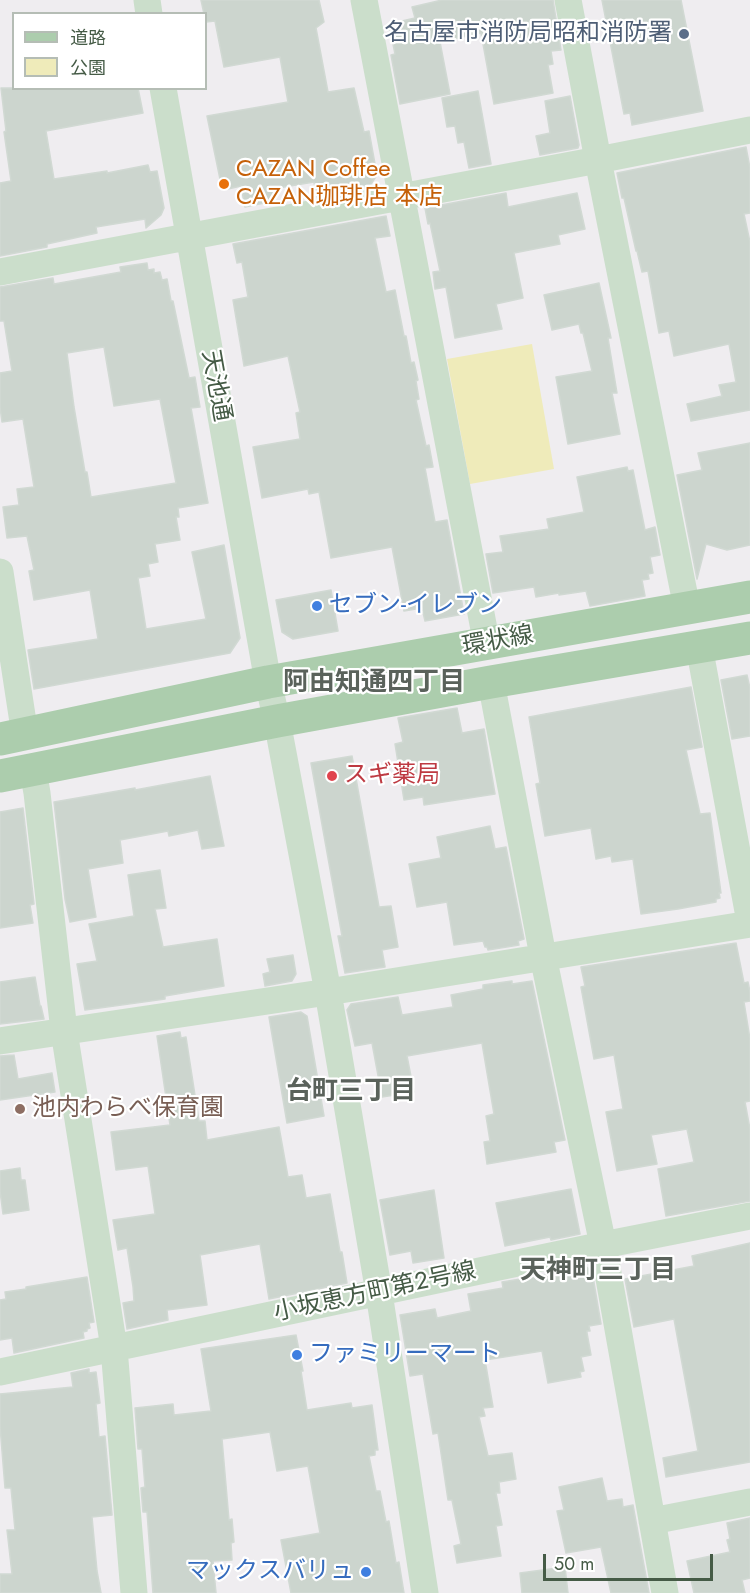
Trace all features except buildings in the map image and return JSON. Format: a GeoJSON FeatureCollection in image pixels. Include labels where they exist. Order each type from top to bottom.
{"type":"FeatureCollection","features":[{"type":"Feature","properties":{"kind":"main road","name":"環状線"},"geometry":{"type":"LineString","coordinates":[[12,737],[268,682],[750,597]]}},
{"type":"Feature","properties":{"kind":"main road","name":"環状線"},"geometry":{"type":"LineString","coordinates":[[0,776],[277,721],[750,638]]}},
{"type":"Feature","properties":{"kind":"street"},"geometry":{"type":"LineString","coordinates":[[364,0],[487,645]]}},
{"type":"Feature","properties":{"kind":"street"},"geometry":{"type":"LineString","coordinates":[[568,0],[687,608]]}},
{"type":"Feature","properties":{"kind":"street","name":"天池通"},"geometry":{"type":"LineString","coordinates":[[162,90],[268,682],[328,992],[379,1293],[425,1593]]}},
{"type":"Feature","properties":{"kind":"street"},"geometry":{"type":"LineString","coordinates":[[0,272],[598,160],[750,129]]}},
{"type":"Feature","properties":{"kind":"street"},"geometry":{"type":"LineString","coordinates":[[0,572],[12,737]]}},
{"type":"Feature","properties":{"kind":"street"},"geometry":{"type":"LineString","coordinates":[[0,1041],[328,992],[750,923],[699,646]]}},
{"type":"Feature","properties":{"kind":"street"},"geometry":{"type":"LineString","coordinates":[[491,682],[543,956],[603,1245],[665,1593]]}},
{"type":"Feature","properties":{"kind":"street"},"geometry":{"type":"LineString","coordinates":[[33,770],[64,1031],[114,1348],[134,1593]]}},
{"type":"Feature","properties":{"kind":"street","name":"小坂恵方町第２号線"},"geometry":{"type":"LineString","coordinates":[[0,1372],[750,1216]]}},
{"type":"Feature","properties":{"kind":"street"},"geometry":{"type":"LineString","coordinates":[[652,1521],[750,1502]]}},
{"type":"Feature","properties":{"kind":"green space"},"geometry":{"type":"Polygon","coordinates":[[[532,344],[554,469],[470,484],[447,359],[532,344]]]}},
{"type":"Feature","properties":{"kind":"place","name":"名古屋市消防局昭和消防署"},"geometry":{"type":"Point","coordinates":[684,34]}},
{"type":"Feature","properties":{"kind":"place","name":"CAZAN Coffee CAZAN珈琲店 本店"},"geometry":{"type":"Point","coordinates":[224,184]}},
{"type":"Feature","properties":{"kind":"place","name":"セブン-イレブン"},"geometry":{"type":"Point","coordinates":[317,606]}},
{"type":"Feature","properties":{"kind":"place","name":"スギ薬局"},"geometry":{"type":"Point","coordinates":[332,776]}},
{"type":"Feature","properties":{"kind":"place","name":"池内わらべ保育園"},"geometry":{"type":"Point","coordinates":[20,1109]}},
{"type":"Feature","properties":{"kind":"place","name":"ファミリーマート"},"geometry":{"type":"Point","coordinates":[297,1355]}},
{"type":"Feature","properties":{"kind":"place","name":"マックスバリュ"},"geometry":{"type":"Point","coordinates":[366,1572]}},
{"type":"Feature","properties":{"kind":"district","name":"阿由知通四丁目"},"geometry":{"type":"Point","coordinates":[374,684]}},
{"type":"Feature","properties":{"kind":"district","name":"台町三丁目"},"geometry":{"type":"Point","coordinates":[351,1093]}},
{"type":"Feature","properties":{"kind":"district","name":"天神町三丁目"},"geometry":{"type":"Point","coordinates":[598,1272]}}]}
